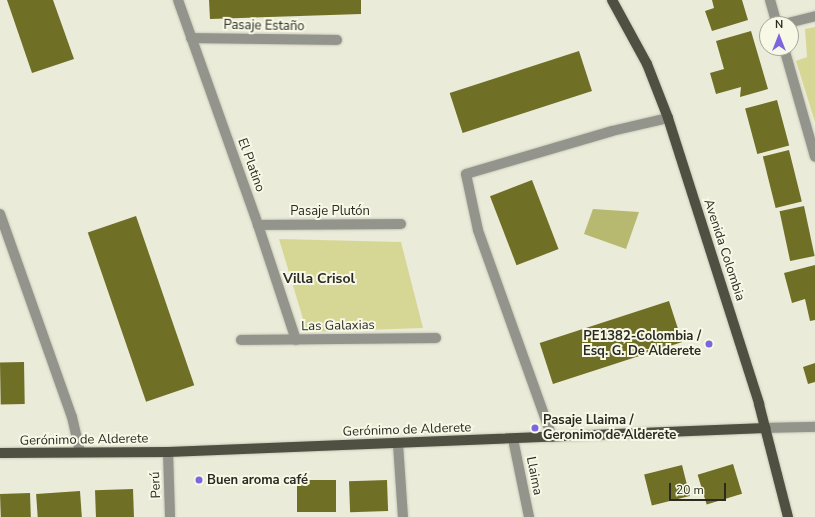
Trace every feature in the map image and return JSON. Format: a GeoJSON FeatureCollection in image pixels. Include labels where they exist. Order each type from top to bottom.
{"type":"FeatureCollection","features":[{"type":"Feature","properties":{"kind":"main road","name":"Avenida Colombia"},"geometry":{"type":"LineString","coordinates":[[612,0],[647,64],[668,118],[766,428],[788,517]]}},
{"type":"Feature","properties":{"kind":"main road","name":"Gerónimo de Alderete"},"geometry":{"type":"LineString","coordinates":[[0,453],[168,452],[398,444],[766,428]]}},
{"type":"Feature","properties":{"kind":"street","name":"El Platino"},"geometry":{"type":"LineString","coordinates":[[178,0],[258,225],[296,340]]}},
{"type":"Feature","properties":{"kind":"street"},"geometry":{"type":"LineString","coordinates":[[770,0],[775,16]]}},
{"type":"Feature","properties":{"kind":"street"},"geometry":{"type":"LineString","coordinates":[[799,20],[815,16]]}},
{"type":"Feature","properties":{"kind":"street","name":"Pasaje Estaño"},"geometry":{"type":"LineString","coordinates":[[191,38],[337,40]]}},
{"type":"Feature","properties":{"kind":"street"},"geometry":{"type":"LineString","coordinates":[[786,56],[815,157]]}},
{"type":"Feature","properties":{"kind":"street"},"geometry":{"type":"LineString","coordinates":[[552,437],[478,230],[466,174],[612,132],[668,118]]}},
{"type":"Feature","properties":{"kind":"street"},"geometry":{"type":"LineString","coordinates":[[0,214],[72,417],[80,452]]}},
{"type":"Feature","properties":{"kind":"street","name":"Pasaje Plutón"},"geometry":{"type":"LineString","coordinates":[[258,225],[401,224]]}},
{"type":"Feature","properties":{"kind":"street","name":"Las Galaxias"},"geometry":{"type":"LineString","coordinates":[[241,340],[436,338]]}},
{"type":"Feature","properties":{"kind":"street","name":"Gerónimo de Alderete"},"geometry":{"type":"LineString","coordinates":[[766,428],[815,427]]}},
{"type":"Feature","properties":{"kind":"street","name":"Llaima"},"geometry":{"type":"LineString","coordinates":[[513,439],[529,517]]}},
{"type":"Feature","properties":{"kind":"street"},"geometry":{"type":"LineString","coordinates":[[398,444],[403,517]]}},
{"type":"Feature","properties":{"kind":"street","name":"Perú"},"geometry":{"type":"LineString","coordinates":[[168,452],[170,517]]}},
{"type":"Feature","properties":{"kind":"shaded area"},"geometry":{"type":"Polygon","coordinates":[[[815,27],[815,122],[796,61],[807,57],[805,29],[815,27]]]}},
{"type":"Feature","properties":{"kind":"shaded area"},"geometry":{"type":"Polygon","coordinates":[[[593,209],[639,212],[626,249],[584,234],[593,209]]]}},
{"type":"Feature","properties":{"kind":"shaded area"},"geometry":{"type":"Polygon","coordinates":[[[279,239],[401,242],[423,328],[307,332],[279,239]]]}},
{"type":"Feature","properties":{"kind":"building"},"geometry":{"type":"Polygon","coordinates":[[[7,0],[53,0],[74,59],[32,73],[7,0]]]}},
{"type":"Feature","properties":{"kind":"building"},"geometry":{"type":"Polygon","coordinates":[[[209,0],[361,0],[361,14],[210,19],[209,0]]]}},
{"type":"Feature","properties":{"kind":"building"},"geometry":{"type":"Polygon","coordinates":[[[712,0],[742,0],[748,20],[712,31],[705,11],[714,8],[712,0]]]}},
{"type":"Feature","properties":{"kind":"building"},"geometry":{"type":"Polygon","coordinates":[[[751,31],[768,89],[740,97],[741,87],[716,94],[710,73],[724,69],[716,41],[751,31]]]}},
{"type":"Feature","properties":{"kind":"building"},"geometry":{"type":"Polygon","coordinates":[[[579,51],[592,91],[463,133],[450,93],[579,51]]]}},
{"type":"Feature","properties":{"kind":"building"},"geometry":{"type":"Polygon","coordinates":[[[777,100],[789,145],[757,154],[745,109],[777,100]]]}},
{"type":"Feature","properties":{"kind":"building"},"geometry":{"type":"Polygon","coordinates":[[[789,150],[802,201],[776,208],[763,157],[789,150]]]}},
{"type":"Feature","properties":{"kind":"building"},"geometry":{"type":"Polygon","coordinates":[[[532,180],[559,249],[517,265],[490,196],[532,180]]]}},
{"type":"Feature","properties":{"kind":"building"},"geometry":{"type":"Polygon","coordinates":[[[804,206],[815,256],[790,261],[780,211],[804,206]]]}},
{"type":"Feature","properties":{"kind":"building"},"geometry":{"type":"Polygon","coordinates":[[[136,216],[194,385],[146,402],[88,233],[136,216]]]}},
{"type":"Feature","properties":{"kind":"building"},"geometry":{"type":"Polygon","coordinates":[[[815,265],[815,320],[810,321],[805,299],[792,303],[784,273],[815,265]]]}},
{"type":"Feature","properties":{"kind":"building"},"geometry":{"type":"Polygon","coordinates":[[[669,301],[682,342],[553,384],[540,343],[669,301]]]}},
{"type":"Feature","properties":{"kind":"building"},"geometry":{"type":"Polygon","coordinates":[[[0,362],[24,362],[25,404],[1,404],[0,362]]]}},
{"type":"Feature","properties":{"kind":"building"},"geometry":{"type":"Polygon","coordinates":[[[815,363],[815,382],[808,384],[803,367],[815,363]]]}},
{"type":"Feature","properties":{"kind":"building"},"geometry":{"type":"Polygon","coordinates":[[[733,464],[742,494],[707,504],[698,475],[733,464]]]}},
{"type":"Feature","properties":{"kind":"building"},"geometry":{"type":"Polygon","coordinates":[[[682,465],[690,496],[652,505],[644,474],[682,465]]]}},
{"type":"Feature","properties":{"kind":"building"},"geometry":{"type":"Polygon","coordinates":[[[297,480],[336,480],[336,512],[297,512],[297,480]]]}},
{"type":"Feature","properties":{"kind":"building"},"geometry":{"type":"Polygon","coordinates":[[[387,480],[388,511],[350,512],[349,481],[387,480]]]}},
{"type":"Feature","properties":{"kind":"building"},"geometry":{"type":"Polygon","coordinates":[[[133,489],[134,517],[96,517],[95,490],[133,489]]]}},
{"type":"Feature","properties":{"kind":"building"},"geometry":{"type":"Polygon","coordinates":[[[80,491],[82,517],[38,517],[36,494],[80,491]]]}},
{"type":"Feature","properties":{"kind":"building"},"geometry":{"type":"Polygon","coordinates":[[[30,493],[31,517],[1,517],[0,494],[30,493]]]}},
{"type":"Feature","properties":{"kind":"place","name":"PE1382-Colombia / Esq. G. De Alderete"},"geometry":{"type":"Point","coordinates":[709,344]}},
{"type":"Feature","properties":{"kind":"place","name":"Pasaje Llaima / Geronimo de Alderete"},"geometry":{"type":"Point","coordinates":[535,428]}},
{"type":"Feature","properties":{"kind":"place","name":"Buen aroma café"},"geometry":{"type":"Point","coordinates":[199,480]}},
{"type":"Feature","properties":{"kind":"district","name":"Villa Crisol"},"geometry":{"type":"Point","coordinates":[319,279]}}]}
